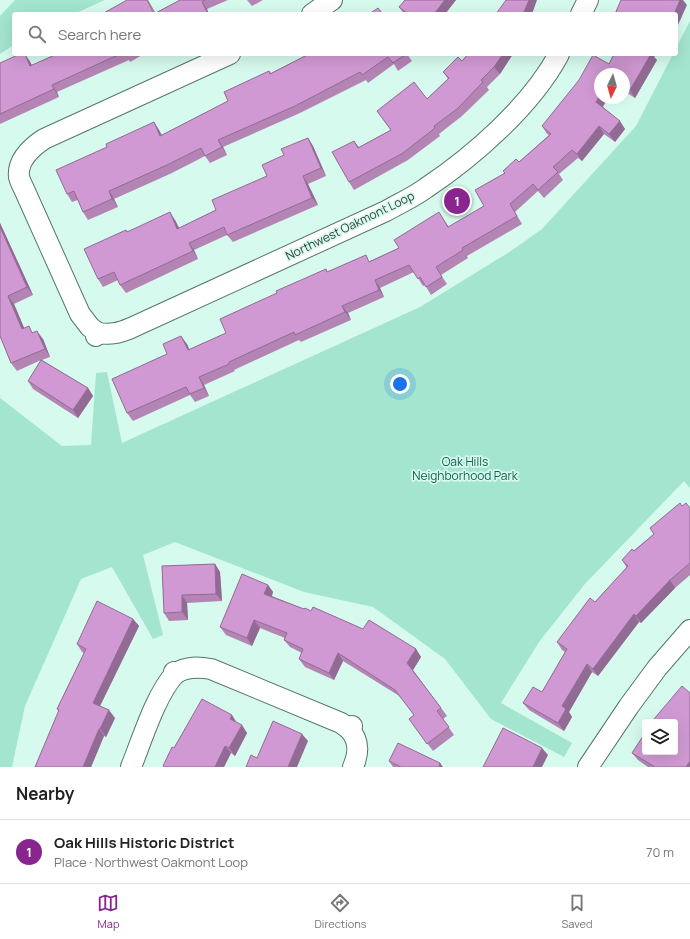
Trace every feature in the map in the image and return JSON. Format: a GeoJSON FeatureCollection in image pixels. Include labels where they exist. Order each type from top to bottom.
{"type":"FeatureCollection","features":[{"type":"Feature","properties":{"kind":"street"},"geometry":{"type":"LineString","coordinates":[[315,12],[332,0]]}},
{"type":"Feature","properties":{"kind":"street"},"geometry":{"type":"LineString","coordinates":[[582,12],[588,0]]}},
{"type":"Feature","properties":{"kind":"street","name":"Northwest Oakmont Loop"},"geometry":{"type":"LineString","coordinates":[[226,56],[44,139],[32,147],[21,162],[19,177],[24,189],[73,300],[84,321],[97,335],[117,334],[131,328],[346,230],[426,188],[480,147],[510,119],[536,89],[559,56]]}},
{"type":"Feature","properties":{"kind":"street"},"geometry":{"type":"LineString","coordinates":[[588,767],[629,706],[657,668],[690,630]]}},
{"type":"Feature","properties":{"kind":"street"},"geometry":{"type":"LineString","coordinates":[[131,767],[158,702],[169,680],[175,673],[184,669],[197,667],[211,669],[350,727],[358,746],[356,759],[352,767]]}},
{"type":"Feature","properties":{"kind":"green space"},"geometry":{"type":"Polygon","coordinates":[[[15,0],[105,0],[78,12],[12,12],[12,46],[0,54],[0,16],[15,0]]]}},
{"type":"Feature","properties":{"kind":"green space","name":"Oak Hills Neighborhood Park"},"geometry":{"type":"Polygon","coordinates":[[[690,21],[690,488],[684,481],[584,585],[539,642],[501,703],[572,743],[564,757],[491,719],[445,659],[373,607],[304,592],[175,542],[143,555],[163,635],[153,639],[112,567],[81,579],[25,706],[12,767],[0,767],[0,398],[62,446],[91,445],[96,373],[107,372],[122,443],[420,307],[511,251],[542,229],[636,126],[672,56],[678,56],[678,44],[690,21]]]}},
{"type":"Feature","properties":{"kind":"building"},"geometry":{"type":"Polygon","coordinates":[[[127,0],[147,0],[153,12],[106,12],[127,0]]]}},
{"type":"Feature","properties":{"kind":"building"},"geometry":{"type":"Polygon","coordinates":[[[180,0],[205,0],[202,2],[207,12],[158,12],[180,0]]]}},
{"type":"Feature","properties":{"kind":"building"},"geometry":{"type":"Polygon","coordinates":[[[405,0],[445,0],[436,12],[405,12],[399,7],[405,0]]]}},
{"type":"Feature","properties":{"kind":"building"},"geometry":{"type":"Polygon","coordinates":[[[506,0],[529,0],[524,12],[497,12],[506,0]]]}},
{"type":"Feature","properties":{"kind":"building"},"geometry":{"type":"Polygon","coordinates":[[[621,0],[680,0],[675,12],[616,12],[621,0]]]}},
{"type":"Feature","properties":{"kind":"building"},"geometry":{"type":"Polygon","coordinates":[[[378,8],[381,12],[372,12],[378,8]]]}},
{"type":"Feature","properties":{"kind":"building"},"geometry":{"type":"Polygon","coordinates":[[[16,56],[26,56],[30,66],[52,56],[116,56],[52,85],[54,89],[0,114],[0,63],[16,56]]]}},
{"type":"Feature","properties":{"kind":"building"},"geometry":{"type":"Polygon","coordinates":[[[305,56],[403,56],[393,63],[388,57],[362,75],[360,72],[295,106],[218,140],[222,147],[205,156],[201,148],[109,191],[112,199],[83,212],[74,191],[67,194],[56,170],[107,147],[106,144],[154,122],[160,136],[228,101],[224,92],[269,71],[270,74],[305,56]]]}},
{"type":"Feature","properties":{"kind":"building"},"geometry":{"type":"Polygon","coordinates":[[[466,56],[502,56],[494,67],[481,80],[483,82],[457,109],[434,126],[435,128],[403,153],[349,182],[332,152],[354,141],[358,148],[391,130],[377,111],[414,82],[427,99],[449,78],[443,72],[458,57],[462,61],[466,56]]]}},
{"type":"Feature","properties":{"kind":"building"},"geometry":{"type":"Polygon","coordinates":[[[592,56],[609,64],[613,56],[650,56],[630,90],[630,68],[594,68],[594,104],[599,104],[620,121],[609,134],[599,126],[577,154],[572,150],[553,167],[558,172],[538,190],[533,184],[510,204],[517,216],[462,248],[463,250],[436,267],[442,277],[426,287],[420,277],[418,279],[409,265],[375,280],[379,290],[342,306],[345,312],[295,335],[294,332],[199,377],[204,388],[190,394],[186,387],[127,413],[112,379],[167,354],[163,344],[181,336],[188,350],[226,333],[220,319],[277,293],[276,291],[326,269],[327,272],[366,255],[369,262],[399,248],[394,240],[439,212],[448,227],[484,206],[475,190],[505,173],[503,171],[516,159],[519,162],[551,134],[542,126],[579,80],[592,56]]]}},
{"type":"Feature","properties":{"kind":"building"},"geometry":{"type":"Polygon","coordinates":[[[308,138],[321,168],[303,176],[312,198],[227,235],[224,227],[189,243],[193,251],[120,285],[114,272],[98,279],[84,249],[126,230],[127,232],[170,212],[177,229],[216,210],[212,200],[267,176],[262,165],[284,155],[281,149],[308,138]]]}},
{"type":"Feature","properties":{"kind":"building"},"geometry":{"type":"Polygon","coordinates":[[[0,227],[27,287],[8,296],[22,329],[29,326],[32,333],[37,331],[45,349],[11,363],[0,336],[0,227]]]}},
{"type":"Feature","properties":{"kind":"building"},"geometry":{"type":"Polygon","coordinates":[[[41,360],[88,388],[73,410],[28,381],[41,360]]]}},
{"type":"Feature","properties":{"kind":"building"},"geometry":{"type":"Polygon","coordinates":[[[680,503],[682,506],[686,503],[690,508],[690,563],[670,580],[636,616],[634,614],[593,669],[587,664],[562,706],[566,709],[558,723],[523,703],[533,687],[542,692],[567,649],[557,642],[590,598],[595,602],[628,566],[622,560],[632,549],[634,551],[654,534],[650,528],[680,503]]]}},
{"type":"Feature","properties":{"kind":"building"},"geometry":{"type":"Polygon","coordinates":[[[215,564],[216,594],[182,595],[182,612],[164,613],[162,566],[215,564]]]}},
{"type":"Feature","properties":{"kind":"building"},"geometry":{"type":"Polygon","coordinates":[[[242,574],[268,585],[264,594],[311,611],[313,607],[363,629],[369,620],[416,649],[407,663],[441,708],[437,711],[449,727],[427,744],[409,719],[414,715],[395,690],[338,653],[329,673],[299,659],[303,649],[284,640],[287,633],[254,620],[247,638],[220,627],[242,574]]]}},
{"type":"Feature","properties":{"kind":"building"},"geometry":{"type":"Polygon","coordinates":[[[97,601],[133,619],[93,703],[109,710],[99,729],[83,767],[35,767],[59,710],[57,709],[86,649],[77,644],[97,601]]]}},
{"type":"Feature","properties":{"kind":"building"},"geometry":{"type":"Polygon","coordinates":[[[682,686],[690,693],[690,761],[686,767],[655,767],[632,753],[642,738],[642,755],[678,755],[678,719],[654,719],[682,686]]]}},
{"type":"Feature","properties":{"kind":"building"},"geometry":{"type":"Polygon","coordinates":[[[202,699],[232,715],[230,719],[242,725],[229,748],[225,746],[215,767],[163,766],[172,747],[174,748],[202,699]]]}},
{"type":"Feature","properties":{"kind":"building"},"geometry":{"type":"Polygon","coordinates":[[[273,721],[302,734],[288,767],[246,767],[251,755],[257,758],[273,721]]]}},
{"type":"Feature","properties":{"kind":"building"},"geometry":{"type":"Polygon","coordinates":[[[503,728],[542,748],[533,767],[483,767],[503,728]]]}},
{"type":"Feature","properties":{"kind":"building"},"geometry":{"type":"Polygon","coordinates":[[[398,743],[440,763],[439,767],[401,767],[389,761],[398,743]]]}},
{"type":"Feature","properties":{"kind":"place","name":"Oak Hills Historic District"},"geometry":{"type":"Point","coordinates":[457,201]}}]}
